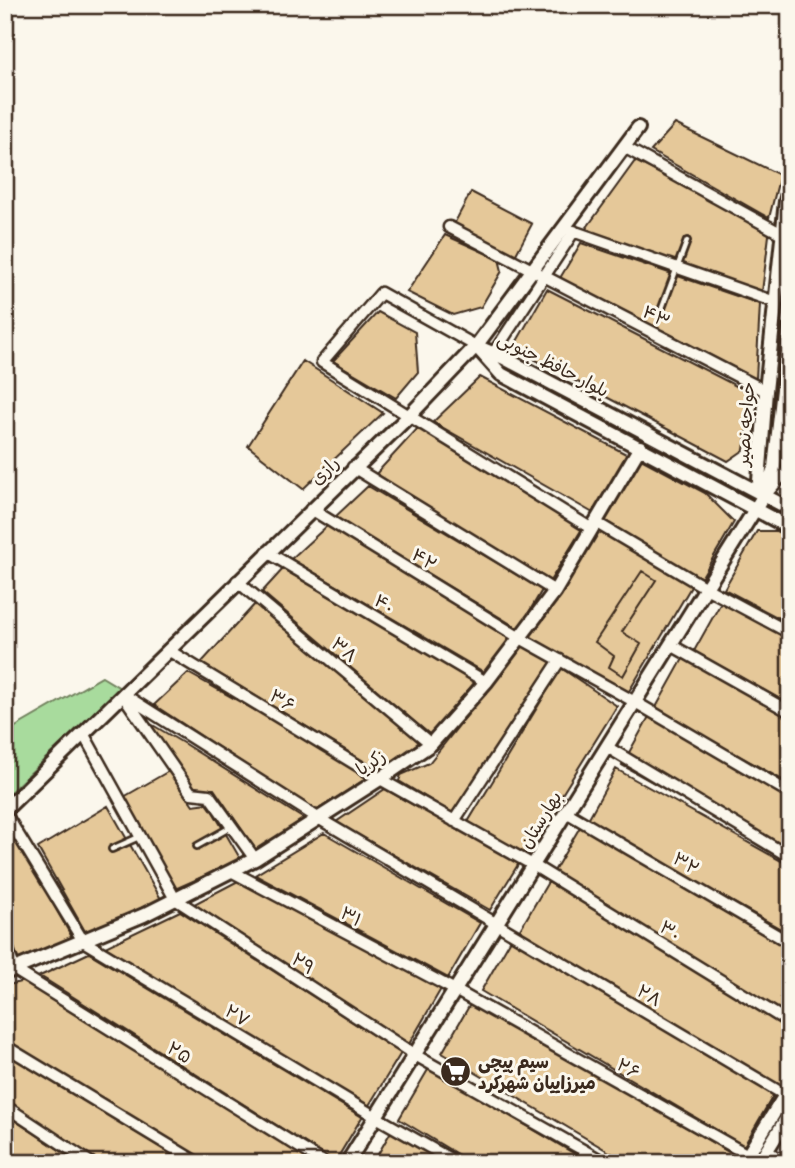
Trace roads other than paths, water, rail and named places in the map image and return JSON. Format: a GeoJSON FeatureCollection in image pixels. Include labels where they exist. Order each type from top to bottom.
{"type":"FeatureCollection","features":[{"type":"Feature","properties":{"kind":"main road","name":"رازی"},"geometry":{"type":"LineString","coordinates":[[5,812],[353,467],[410,415],[475,346],[537,273],[638,128]]}},
{"type":"Feature","properties":{"kind":"main road","name":"خواجه نصیر"},"geometry":{"type":"LineString","coordinates":[[764,495],[759,481],[766,391],[782,234],[790,186]]}},
{"type":"Feature","properties":{"kind":"main road","name":"خواجه نصیر"},"geometry":{"type":"LineString","coordinates":[[764,495],[774,468],[790,328]]}},
{"type":"Feature","properties":{"kind":"main road","name":"بلوار حافظ جنوبی"},"geometry":{"type":"LineString","coordinates":[[475,346],[790,509]]}},
{"type":"Feature","properties":{"kind":"main road","name":"بلوار حافظ جنوبی"},"geometry":{"type":"LineString","coordinates":[[475,346],[501,374],[790,528]]}},
{"type":"Feature","properties":{"kind":"main road","name":"زکریا"},"geometry":{"type":"LineString","coordinates":[[10,972],[83,942],[255,859],[431,744],[486,682],[555,590],[640,447]]}},
{"type":"Feature","properties":{"kind":"main road"},"geometry":{"type":"LineString","coordinates":[[760,466],[774,468]]}},
{"type":"Feature","properties":{"kind":"main road","name":"بهارستان"},"geometry":{"type":"LineString","coordinates":[[347,1163],[764,495]]}},
{"type":"Feature","properties":{"kind":"main road"},"geometry":{"type":"LineString","coordinates":[[754,1158],[787,1091]]}},
{"type":"Feature","properties":{"kind":"main road"},"geometry":{"type":"LineString","coordinates":[[754,1158],[790,1113]]}},
{"type":"Feature","properties":{"kind":"street"},"geometry":{"type":"LineString","coordinates":[[624,147],[782,234]]}},
{"type":"Feature","properties":{"kind":"street","name":"۴۳"},"geometry":{"type":"LineString","coordinates":[[449,228],[766,391]]}},
{"type":"Feature","properties":{"kind":"street"},"geometry":{"type":"LineString","coordinates":[[569,229],[775,302]]}},
{"type":"Feature","properties":{"kind":"street"},"geometry":{"type":"LineString","coordinates":[[493,354],[537,273]]}},
{"type":"Feature","properties":{"kind":"street"},"geometry":{"type":"LineString","coordinates":[[475,346],[381,293],[322,362],[593,525],[790,633]]}},
{"type":"Feature","properties":{"kind":"street"},"geometry":{"type":"LineString","coordinates":[[353,467],[555,590]]}},
{"type":"Feature","properties":{"kind":"street"},"geometry":{"type":"LineString","coordinates":[[764,495],[790,467]]}},
{"type":"Feature","properties":{"kind":"street","name":"۴۲"},"geometry":{"type":"LineString","coordinates":[[311,509],[520,638],[635,702]]}},
{"type":"Feature","properties":{"kind":"street","name":"۴۰"},"geometry":{"type":"LineString","coordinates":[[267,552],[486,682]]}},
{"type":"Feature","properties":{"kind":"street","name":"۳۸"},"geometry":{"type":"LineString","coordinates":[[237,581],[431,744]]}},
{"type":"Feature","properties":{"kind":"street"},"geometry":{"type":"LineString","coordinates":[[671,645],[790,712]]}},
{"type":"Feature","properties":{"kind":"street","name":"۳۶"},"geometry":{"type":"LineString","coordinates":[[167,650],[454,821]]}},
{"type":"Feature","properties":{"kind":"street"},"geometry":{"type":"LineString","coordinates":[[454,821],[560,660]]}},
{"type":"Feature","properties":{"kind":"street"},"geometry":{"type":"LineString","coordinates":[[123,694],[191,793],[209,795],[255,859]]}},
{"type":"Feature","properties":{"kind":"street","name":"۲۸"},"geometry":{"type":"LineString","coordinates":[[123,694],[318,818],[787,1091]]}},
{"type":"Feature","properties":{"kind":"street"},"geometry":{"type":"LineString","coordinates":[[635,702],[790,793]]}},
{"type":"Feature","properties":{"kind":"street"},"geometry":{"type":"LineString","coordinates":[[84,735],[175,899]]}},
{"type":"Feature","properties":{"kind":"street"},"geometry":{"type":"LineString","coordinates":[[607,747],[790,857]]}},
{"type":"Feature","properties":{"kind":"street"},"geometry":{"type":"LineString","coordinates":[[5,812],[83,942]]}},
{"type":"Feature","properties":{"kind":"street","name":"۳۲"},"geometry":{"type":"LineString","coordinates":[[566,812],[790,943]]}},
{"type":"Feature","properties":{"kind":"street","name":"۳۰"},"geometry":{"type":"LineString","coordinates":[[454,821],[533,865],[790,1023]]}},
{"type":"Feature","properties":{"kind":"street","name":"۳۱"},"geometry":{"type":"LineString","coordinates":[[231,871],[455,990]]}},
{"type":"Feature","properties":{"kind":"street","name":"۲۹"},"geometry":{"type":"LineString","coordinates":[[175,899],[415,1055],[606,1163]]}},
{"type":"Feature","properties":{"kind":"street","name":"۲۷"},"geometry":{"type":"LineString","coordinates":[[83,942],[457,1163]]}},
{"type":"Feature","properties":{"kind":"street"},"geometry":{"type":"LineString","coordinates":[[5,943],[10,972]]}},
{"type":"Feature","properties":{"kind":"street","name":"۲۵"},"geometry":{"type":"LineString","coordinates":[[10,972],[325,1163]]}},
{"type":"Feature","properties":{"kind":"street","name":"۲۶"},"geometry":{"type":"LineString","coordinates":[[455,990],[754,1158]]}},
{"type":"Feature","properties":{"kind":"street"},"geometry":{"type":"LineString","coordinates":[[5,1046],[198,1163]]}},
{"type":"Feature","properties":{"kind":"street"},"geometry":{"type":"LineString","coordinates":[[5,1106],[91,1163]]}},
{"type":"Feature","properties":{"kind":"street"},"geometry":{"type":"LineString","coordinates":[[754,1158],[788,1163]]}},
{"type":"Feature","properties":{"kind":"lane"},"geometry":{"type":"LineString","coordinates":[[662,307],[687,241]]}},
{"type":"Feature","properties":{"kind":"lane"},"geometry":{"type":"LineString","coordinates":[[197,846],[232,827]]}},
{"type":"Feature","properties":{"kind":"lane"},"geometry":{"type":"LineString","coordinates":[[113,849],[139,837]]}},
{"type":"Feature","properties":{"kind":"place","name":"سیم پیچی میرزاییان شهرکرد"},"geometry":{"type":"Point","coordinates":[455,1072]}}]}
